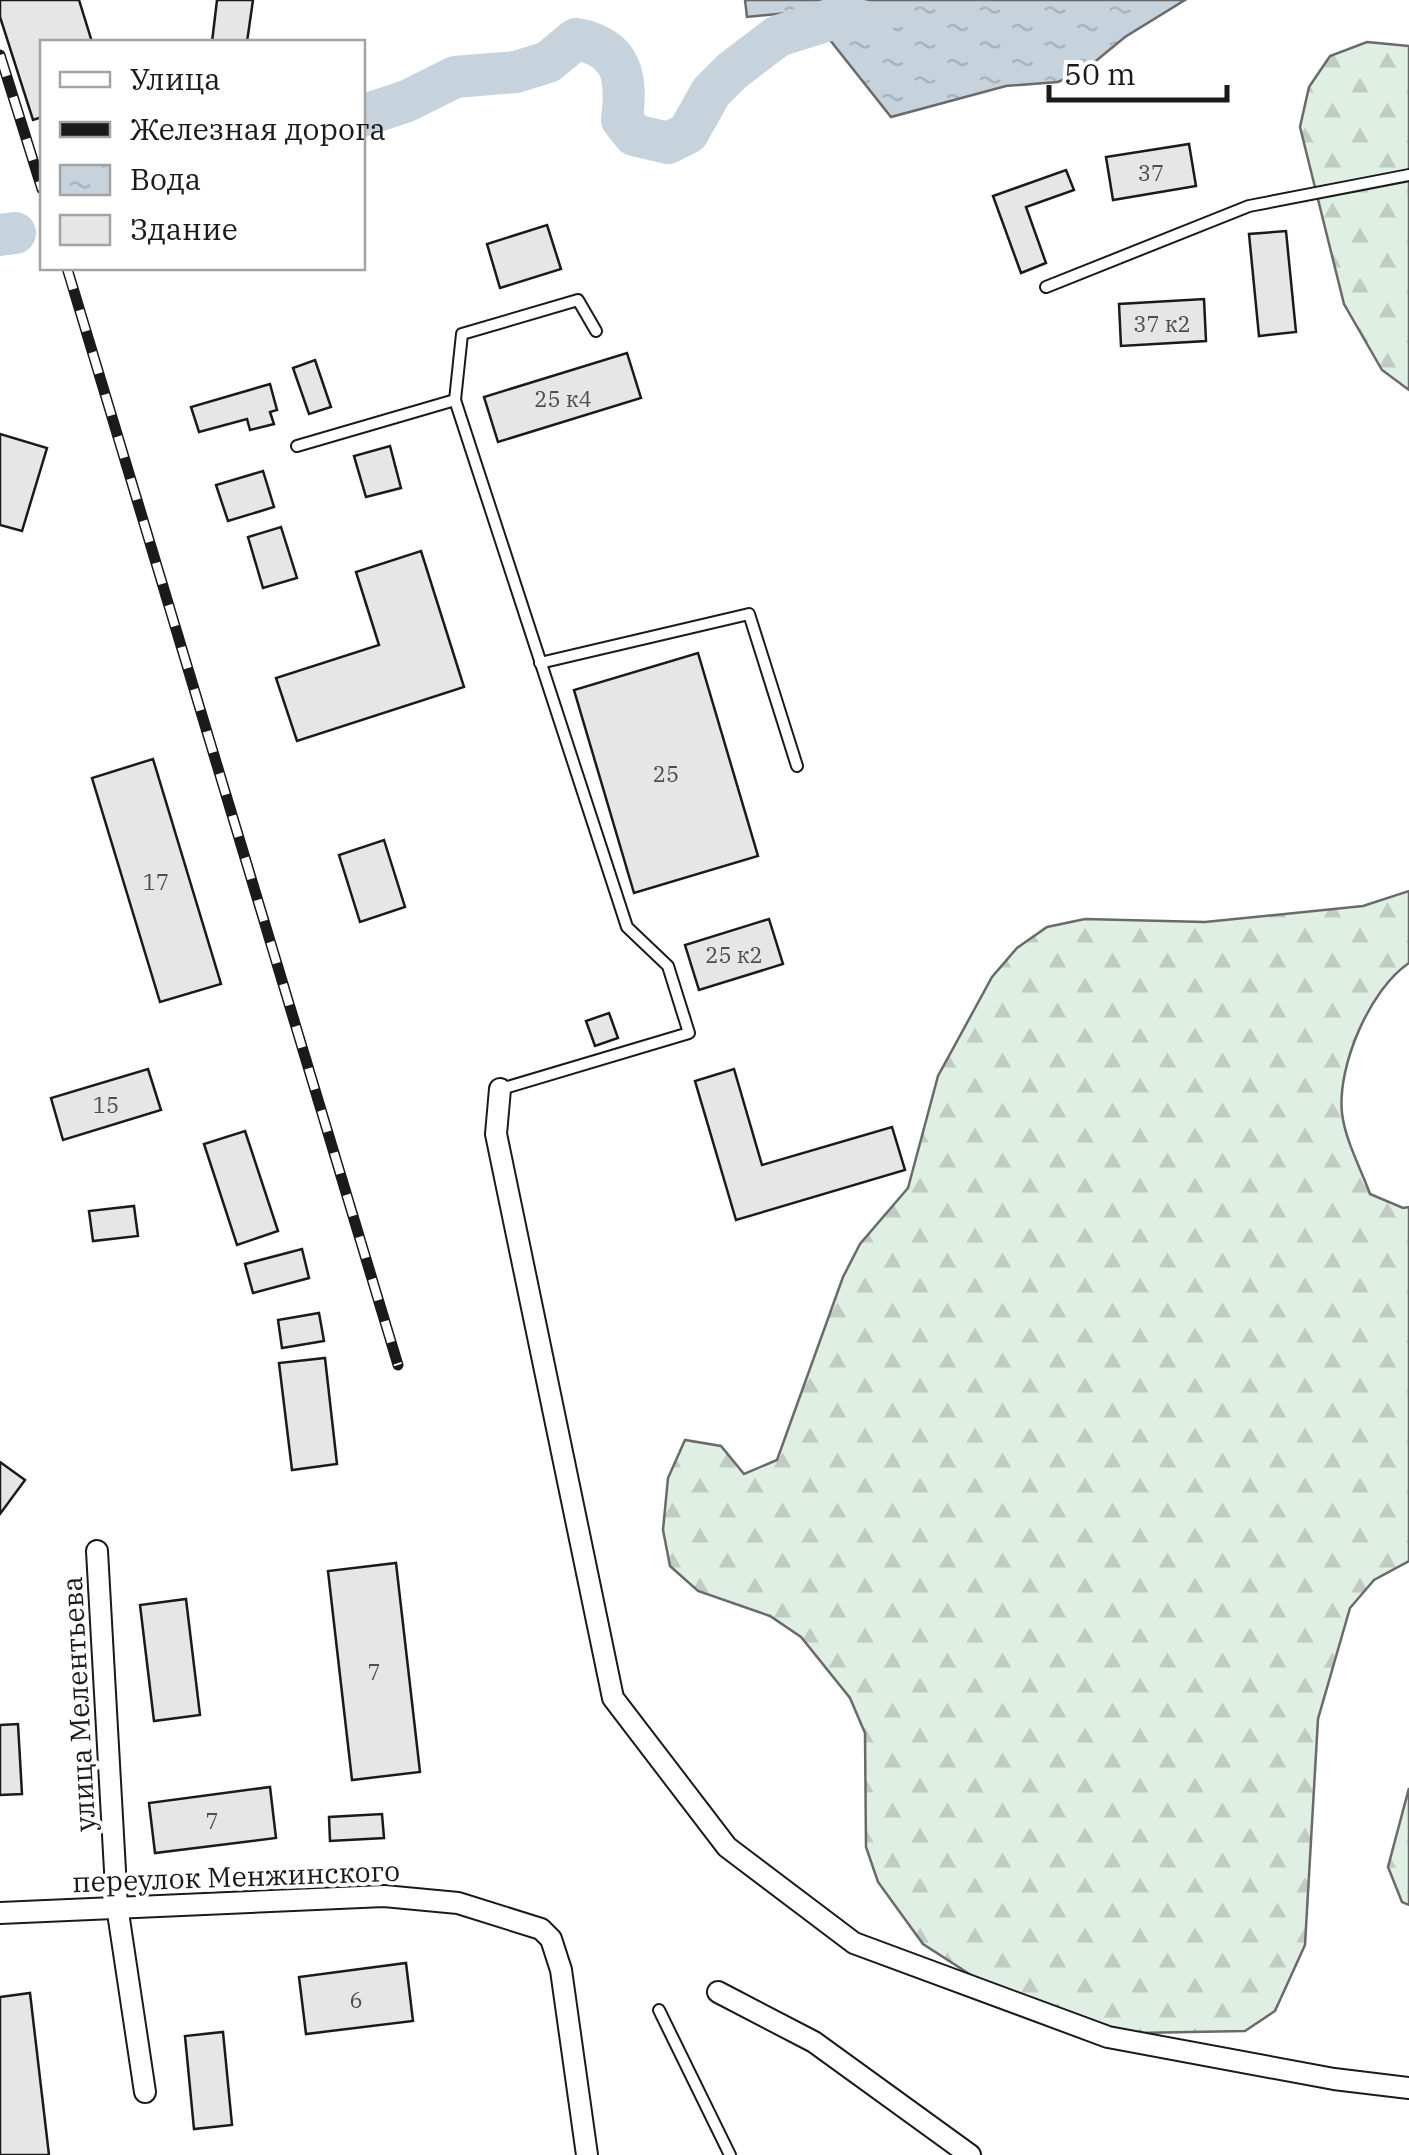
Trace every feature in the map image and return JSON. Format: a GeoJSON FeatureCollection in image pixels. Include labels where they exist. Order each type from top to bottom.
{"type":"FeatureCollection","features":[{"type":"Feature","properties":{"kind":"street"},"geometry":{"type":"LineString","coordinates":[[500,1090],[496,1134],[614,1698],[727,1847],[854,1943],[1108,2037],[1334,2079],[1409,2088]]}},
{"type":"Feature","properties":{"kind":"street","name":"улица Мелентьева"},"geometry":{"type":"LineString","coordinates":[[97,1550],[117,1906],[145,2092]]}},
{"type":"Feature","properties":{"kind":"street","name":"переулок Менжинского"},"geometry":{"type":"LineString","coordinates":[[0,1913],[384,1896],[458,1903],[541,1929],[551,1938],[561,1970],[587,2155]]}},
{"type":"Feature","properties":{"kind":"street"},"geometry":{"type":"LineString","coordinates":[[718,1992],[814,2042],[970,2155]]}},
{"type":"Feature","properties":{"kind":"lane"},"geometry":{"type":"LineString","coordinates":[[1046,288],[1249,206],[1409,175]]}},
{"type":"Feature","properties":{"kind":"lane"},"geometry":{"type":"LineString","coordinates":[[500,1090],[689,1033],[668,966],[627,927],[454,400],[462,334],[578,300],[596,330]]}},
{"type":"Feature","properties":{"kind":"lane"},"geometry":{"type":"LineString","coordinates":[[297,446],[454,400]]}},
{"type":"Feature","properties":{"kind":"lane"},"geometry":{"type":"LineString","coordinates":[[540,663],[749,614],[797,766]]}},
{"type":"Feature","properties":{"kind":"lane"},"geometry":{"type":"LineString","coordinates":[[659,2010],[730,2155]]}},
{"type":"Feature","properties":{"kind":"green space"},"geometry":{"type":"Polygon","coordinates":[[[1367,42],[1409,46],[1409,390],[1382,370],[1344,304],[1300,127],[1309,87],[1330,56],[1367,42]]]}},
{"type":"Feature","properties":{"kind":"green space"},"geometry":{"type":"Polygon","coordinates":[[[1409,891],[1409,963],[1381,991],[1359,1030],[1345,1073],[1342,1113],[1346,1134],[1370,1194],[1409,1207],[1409,1561],[1374,1580],[1350,1608],[1318,1719],[1305,1945],[1275,2011],[1245,2031],[1136,2033],[1060,2016],[991,1988],[923,1944],[878,1882],[866,1847],[865,1733],[850,1698],[801,1637],[770,1616],[698,1591],[670,1566],[663,1530],[668,1478],[685,1440],[721,1446],[744,1474],[777,1460],[843,1277],[860,1244],[908,1188],[938,1076],[992,977],[1017,948],[1047,927],[1085,919],[1205,922],[1363,906],[1409,891]]]}},
{"type":"Feature","properties":{"kind":"green space"},"geometry":{"type":"Polygon","coordinates":[[[1409,1788],[1409,1905],[1402,1902],[1388,1867],[1409,1788]]]}},
{"type":"Feature","properties":{"kind":"water"},"geometry":{"type":"Polygon","coordinates":[[[745,0],[1185,0],[1125,37],[1085,70],[1058,82],[1006,86],[891,117],[807,11],[747,17],[745,0]]]}},
{"type":"Feature","properties":{"kind":"building"},"geometry":{"type":"Polygon","coordinates":[[[0,0],[79,0],[91,40],[40,40],[40,118],[33,120],[0,17],[0,0]]]}},
{"type":"Feature","properties":{"kind":"building"},"geometry":{"type":"Polygon","coordinates":[[[217,0],[253,0],[247,40],[212,40],[217,0]]]}},
{"type":"Feature","properties":{"kind":"building"},"geometry":{"type":"Polygon","coordinates":[[[1189,144],[1196,186],[1113,200],[1106,157],[1189,144]]]}},
{"type":"Feature","properties":{"kind":"building"},"geometry":{"type":"Polygon","coordinates":[[[1066,170],[1074,190],[1026,207],[1046,263],[1021,273],[993,196],[1066,170]]]}},
{"type":"Feature","properties":{"kind":"building"},"geometry":{"type":"Polygon","coordinates":[[[547,225],[561,269],[500,288],[487,244],[547,225]]]}},
{"type":"Feature","properties":{"kind":"building"},"geometry":{"type":"Polygon","coordinates":[[[1286,231],[1296,332],[1259,336],[1249,234],[1286,231]]]}},
{"type":"Feature","properties":{"kind":"building"},"geometry":{"type":"Polygon","coordinates":[[[1204,299],[1206,341],[1121,346],[1119,304],[1204,299]]]}},
{"type":"Feature","properties":{"kind":"building"},"geometry":{"type":"Polygon","coordinates":[[[627,353],[641,398],[498,442],[484,397],[627,353]]]}},
{"type":"Feature","properties":{"kind":"building"},"geometry":{"type":"Polygon","coordinates":[[[315,360],[331,407],[309,414],[293,368],[315,360]]]}},
{"type":"Feature","properties":{"kind":"building"},"geometry":{"type":"Polygon","coordinates":[[[270,384],[277,410],[270,412],[274,424],[250,430],[247,419],[199,432],[191,407],[270,384]]]}},
{"type":"Feature","properties":{"kind":"building"},"geometry":{"type":"Polygon","coordinates":[[[0,434],[47,448],[22,531],[0,525],[0,434]]]}},
{"type":"Feature","properties":{"kind":"building"},"geometry":{"type":"Polygon","coordinates":[[[390,446],[401,488],[366,497],[354,456],[390,446]]]}},
{"type":"Feature","properties":{"kind":"building"},"geometry":{"type":"Polygon","coordinates":[[[263,471],[274,507],[228,521],[216,485],[263,471]]]}},
{"type":"Feature","properties":{"kind":"building"},"geometry":{"type":"Polygon","coordinates":[[[281,527],[297,578],[263,588],[248,537],[281,527]]]}},
{"type":"Feature","properties":{"kind":"building"},"geometry":{"type":"Polygon","coordinates":[[[421,551],[464,687],[297,741],[276,678],[379,645],[356,572],[421,551]]]}},
{"type":"Feature","properties":{"kind":"building"},"geometry":{"type":"Polygon","coordinates":[[[698,653],[758,856],[634,893],[574,690],[698,653]]]}},
{"type":"Feature","properties":{"kind":"building"},"geometry":{"type":"Polygon","coordinates":[[[153,759],[221,984],[160,1002],[92,778],[153,759]]]}},
{"type":"Feature","properties":{"kind":"building"},"geometry":{"type":"Polygon","coordinates":[[[384,840],[405,907],[360,922],[339,855],[384,840]]]}},
{"type":"Feature","properties":{"kind":"building"},"geometry":{"type":"Polygon","coordinates":[[[769,919],[783,964],[699,990],[685,945],[769,919]]]}},
{"type":"Feature","properties":{"kind":"building"},"geometry":{"type":"Polygon","coordinates":[[[609,1013],[618,1038],[595,1046],[586,1021],[609,1013]]]}},
{"type":"Feature","properties":{"kind":"building"},"geometry":{"type":"Polygon","coordinates":[[[148,1069],[161,1110],[63,1140],[51,1098],[148,1069]]]}},
{"type":"Feature","properties":{"kind":"building"},"geometry":{"type":"Polygon","coordinates":[[[734,1069],[762,1165],[892,1127],[905,1170],[736,1220],[695,1081],[734,1069]]]}},
{"type":"Feature","properties":{"kind":"building"},"geometry":{"type":"Polygon","coordinates":[[[245,1131],[278,1231],[237,1245],[204,1144],[245,1131]]]}},
{"type":"Feature","properties":{"kind":"building"},"geometry":{"type":"Polygon","coordinates":[[[134,1206],[138,1236],[93,1241],[89,1211],[134,1206]]]}},
{"type":"Feature","properties":{"kind":"building"},"geometry":{"type":"Polygon","coordinates":[[[302,1249],[309,1278],[253,1293],[245,1264],[302,1249]]]}},
{"type":"Feature","properties":{"kind":"building"},"geometry":{"type":"Polygon","coordinates":[[[319,1313],[324,1341],[282,1348],[278,1320],[319,1313]]]}},
{"type":"Feature","properties":{"kind":"building"},"geometry":{"type":"Polygon","coordinates":[[[325,1358],[337,1464],[292,1470],[279,1363],[325,1358]]]}},
{"type":"Feature","properties":{"kind":"building"},"geometry":{"type":"Polygon","coordinates":[[[0,1462],[25,1480],[0,1514],[0,1462]]]}},
{"type":"Feature","properties":{"kind":"building"},"geometry":{"type":"Polygon","coordinates":[[[396,1563],[420,1772],[352,1780],[328,1571],[396,1563]]]}},
{"type":"Feature","properties":{"kind":"building"},"geometry":{"type":"Polygon","coordinates":[[[186,1599],[200,1715],[154,1721],[140,1605],[186,1599]]]}},
{"type":"Feature","properties":{"kind":"building"},"geometry":{"type":"Polygon","coordinates":[[[18,1724],[22,1794],[0,1795],[0,1725],[18,1724]]]}},
{"type":"Feature","properties":{"kind":"building"},"geometry":{"type":"Polygon","coordinates":[[[270,1787],[276,1838],[155,1853],[149,1803],[270,1787]]]}},
{"type":"Feature","properties":{"kind":"building"},"geometry":{"type":"Polygon","coordinates":[[[382,1814],[384,1838],[330,1841],[329,1817],[382,1814]]]}},
{"type":"Feature","properties":{"kind":"building"},"geometry":{"type":"Polygon","coordinates":[[[406,1963],[413,2021],[306,2034],[299,1977],[406,1963]]]}},
{"type":"Feature","properties":{"kind":"building"},"geometry":{"type":"Polygon","coordinates":[[[30,1993],[49,2155],[0,2155],[0,1997],[30,1993]]]}},
{"type":"Feature","properties":{"kind":"building"},"geometry":{"type":"Polygon","coordinates":[[[223,2032],[232,2125],[194,2129],[185,2036],[223,2032]]]}},
{"type":"Feature","properties":{"kind":"waterway"},"geometry":{"type":"LineString","coordinates":[[365,115],[407,101],[455,77],[516,72],[548,62],[576,39],[604,50],[619,67],[624,91],[622,120],[634,135],[668,143],[688,133],[711,92],[732,71],[778,36],[842,16],[873,24]]}},
{"type":"Feature","properties":{"kind":"waterway"},"geometry":{"type":"LineString","coordinates":[[0,235],[15,233]]}},
{"type":"Feature","properties":{"kind":"railway"},"geometry":{"type":"LineString","coordinates":[[0,55],[40,183]]}},
{"type":"Feature","properties":{"kind":"railway"},"geometry":{"type":"LineString","coordinates":[[68,270],[398,1365]]}}]}
